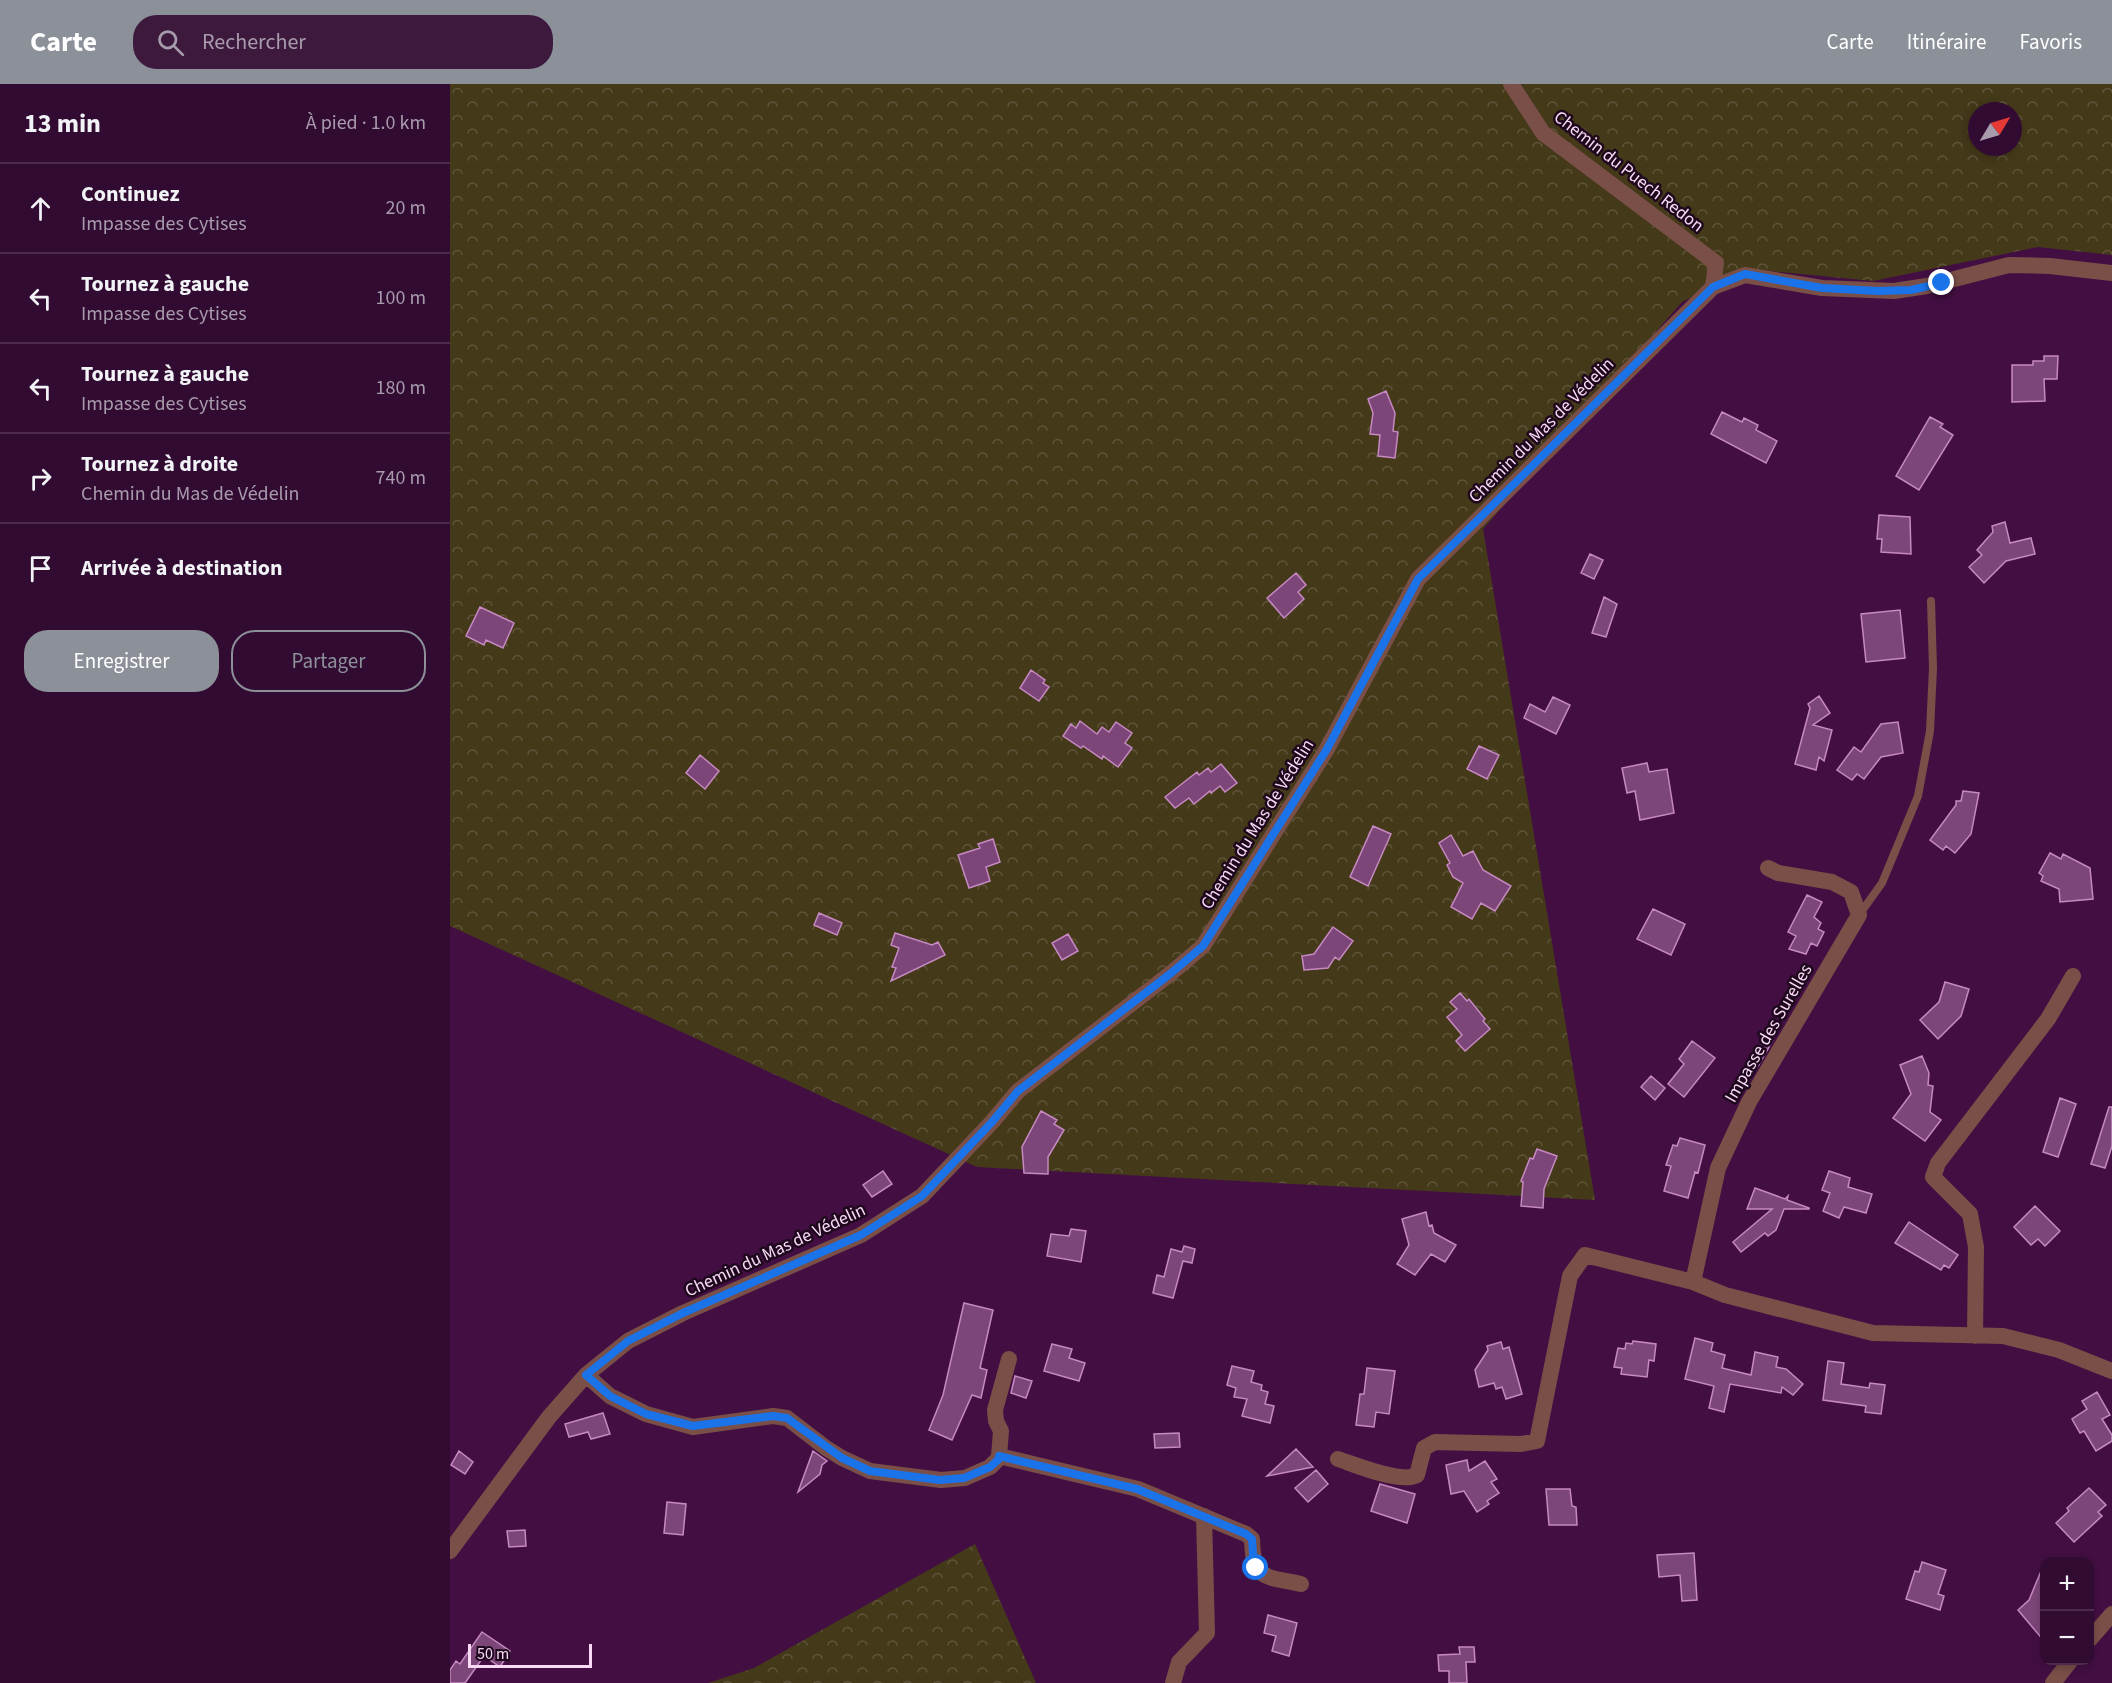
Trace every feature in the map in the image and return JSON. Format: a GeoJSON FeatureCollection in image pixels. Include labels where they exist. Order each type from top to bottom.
{"type":"FeatureCollection","features":[{"type":"Feature","properties":{"kind":"street","name":"Chemin du Puech Redon"},"geometry":{"type":"LineString","coordinates":[[1511,84],[1543,133],[1716,263],[1713,287]]}},
{"type":"Feature","properties":{"kind":"street","name":"Chemin du Mas de Védelin"},"geometry":{"type":"LineString","coordinates":[[450,1551],[549,1417],[586,1375],[628,1341],[683,1313],[861,1235],[922,1196],[1018,1091],[1203,946],[1327,749],[1418,579],[1713,287],[1745,274],[1822,288],[1894,291],[1927,286],[2009,265],[2039,265],[2112,273]]}},
{"type":"Feature","properties":{"kind":"street"},"geometry":{"type":"LineString","coordinates":[[1768,868],[1778,873],[1832,882],[1851,892],[1859,915]]}},
{"type":"Feature","properties":{"kind":"street","name":"Impasse des Surelles"},"geometry":{"type":"LineString","coordinates":[[1693,1282],[1718,1168],[1749,1101],[1859,915]]}},
{"type":"Feature","properties":{"kind":"street"},"geometry":{"type":"LineString","coordinates":[[1975,1336],[1976,1247],[1970,1214],[1933,1177],[1938,1163],[2048,1019],[2073,976]]}},
{"type":"Feature","properties":{"kind":"street"},"geometry":{"type":"LineString","coordinates":[[1338,1460],[1410,1479],[1417,1476],[1424,1448],[1435,1442],[1521,1444],[1537,1441],[1570,1276],[1585,1255],[1693,1282],[1725,1295],[1873,1333],[2003,1336],[2059,1350],[2112,1371]]}},
{"type":"Feature","properties":{"kind":"street"},"geometry":{"type":"LineString","coordinates":[[586,1375],[610,1396],[646,1414],[693,1426],[773,1416],[787,1418],[842,1458],[870,1471],[940,1480],[964,1478],[990,1467],[998,1460],[1002,1431],[996,1420],[995,1410],[1009,1359]]}},
{"type":"Feature","properties":{"kind":"street"},"geometry":{"type":"LineString","coordinates":[[999,1456],[1137,1489],[1204,1516],[1246,1534],[1252,1539],[1256,1568],[1264,1576],[1301,1584]]}},
{"type":"Feature","properties":{"kind":"street"},"geometry":{"type":"LineString","coordinates":[[1173,1683],[1179,1662],[1207,1633],[1204,1516]]}},
{"type":"Feature","properties":{"kind":"street"},"geometry":{"type":"LineString","coordinates":[[2094,1634],[2112,1614]]}},
{"type":"Feature","properties":{"kind":"street"},"geometry":{"type":"LineString","coordinates":[[2053,1683],[2068,1665]]}},
{"type":"Feature","properties":{"kind":"lane"},"geometry":{"type":"LineString","coordinates":[[1859,915],[1882,883],[1918,796],[1930,731],[1933,668],[1931,601]]}},
{"type":"Feature","properties":{"kind":"green space"},"geometry":{"type":"Polygon","coordinates":[[[450,84],[2112,84],[2112,255],[2038,247],[1873,281],[1749,269],[1682,302],[1483,529],[1595,1200],[977,1167],[450,926],[450,84]]]}},
{"type":"Feature","properties":{"kind":"green space"},"geometry":{"type":"Polygon","coordinates":[[[975,1544],[1036,1683],[708,1683],[754,1668],[975,1544]]]}},
{"type":"Feature","properties":{"kind":"building"},"geometry":{"type":"Polygon","coordinates":[[[2044,356],[2058,356],[2057,379],[2044,379],[2045,401],[2012,402],[2012,365],[2033,365],[2033,361],[2044,361],[2044,356]]]}},
{"type":"Feature","properties":{"kind":"building"},"geometry":{"type":"Polygon","coordinates":[[[1386,391],[1395,413],[1393,431],[1398,432],[1395,458],[1378,456],[1380,435],[1370,434],[1373,413],[1368,399],[1386,391]]]}},
{"type":"Feature","properties":{"kind":"building"},"geometry":{"type":"Polygon","coordinates":[[[1722,412],[1742,422],[1744,418],[1758,425],[1756,430],[1777,441],[1766,463],[1711,434],[1722,412]]]}},
{"type":"Feature","properties":{"kind":"building"},"geometry":{"type":"Polygon","coordinates":[[[1930,417],[1943,424],[1940,427],[1953,435],[1919,490],[1896,476],[1930,417]]]}},
{"type":"Feature","properties":{"kind":"building"},"geometry":{"type":"Polygon","coordinates":[[[1879,515],[1910,517],[1911,554],[1881,552],[1882,539],[1877,539],[1879,515]]]}},
{"type":"Feature","properties":{"kind":"building"},"geometry":{"type":"Polygon","coordinates":[[[2005,522],[2010,543],[2031,538],[2035,554],[2006,561],[1984,583],[1969,567],[1982,555],[1977,550],[1993,532],[1992,526],[2005,522]]]}},
{"type":"Feature","properties":{"kind":"building"},"geometry":{"type":"Polygon","coordinates":[[[1590,554],[1603,560],[1594,579],[1581,573],[1590,554]]]}},
{"type":"Feature","properties":{"kind":"building"},"geometry":{"type":"Polygon","coordinates":[[[1296,573],[1306,585],[1298,592],[1304,599],[1284,618],[1267,598],[1296,573]]]}},
{"type":"Feature","properties":{"kind":"building"},"geometry":{"type":"Polygon","coordinates":[[[1604,597],[1617,604],[1606,637],[1592,633],[1604,597]]]}},
{"type":"Feature","properties":{"kind":"building"},"geometry":{"type":"Polygon","coordinates":[[[480,607],[514,623],[503,648],[486,640],[484,645],[466,636],[480,607]]]}},
{"type":"Feature","properties":{"kind":"building"},"geometry":{"type":"Polygon","coordinates":[[[1900,610],[1905,658],[1866,662],[1861,614],[1900,610]]]}},
{"type":"Feature","properties":{"kind":"building"},"geometry":{"type":"Polygon","coordinates":[[[1031,670],[1045,680],[1043,683],[1049,687],[1039,701],[1020,688],[1031,670]]]}},
{"type":"Feature","properties":{"kind":"building"},"geometry":{"type":"Polygon","coordinates":[[[1819,696],[1830,713],[1813,725],[1832,730],[1824,761],[1819,757],[1816,770],[1795,764],[1810,708],[1808,704],[1819,696]]]}},
{"type":"Feature","properties":{"kind":"building"},"geometry":{"type":"Polygon","coordinates":[[[1553,697],[1570,705],[1556,734],[1524,718],[1530,704],[1545,712],[1553,697]]]}},
{"type":"Feature","properties":{"kind":"building"},"geometry":{"type":"Polygon","coordinates":[[[1080,721],[1097,734],[1102,727],[1109,732],[1116,722],[1132,733],[1125,743],[1132,748],[1118,767],[1103,756],[1102,759],[1063,736],[1071,724],[1076,728],[1080,721]]]}},
{"type":"Feature","properties":{"kind":"building"},"geometry":{"type":"Polygon","coordinates":[[[1898,722],[1903,753],[1881,757],[1864,779],[1857,774],[1852,780],[1837,770],[1854,747],[1861,752],[1881,724],[1898,722]]]}},
{"type":"Feature","properties":{"kind":"building"},"geometry":{"type":"Polygon","coordinates":[[[1479,746],[1499,755],[1487,779],[1467,769],[1479,746]]]}},
{"type":"Feature","properties":{"kind":"building"},"geometry":{"type":"Polygon","coordinates":[[[700,755],[719,771],[705,789],[686,773],[700,755]]]}},
{"type":"Feature","properties":{"kind":"building"},"geometry":{"type":"Polygon","coordinates":[[[1647,763],[1649,772],[1667,769],[1674,813],[1640,820],[1635,791],[1627,793],[1622,768],[1647,763]]]}},
{"type":"Feature","properties":{"kind":"building"},"geometry":{"type":"Polygon","coordinates":[[[1221,764],[1237,783],[1225,792],[1220,786],[1194,804],[1189,798],[1175,808],[1165,797],[1197,772],[1199,775],[1208,768],[1211,772],[1221,764]]]}},
{"type":"Feature","properties":{"kind":"building"},"geometry":{"type":"Polygon","coordinates":[[[1963,791],[1979,793],[1971,834],[1955,853],[1946,846],[1943,850],[1930,840],[1956,805],[1956,801],[1961,801],[1963,791]]]}},
{"type":"Feature","properties":{"kind":"building"},"geometry":{"type":"Polygon","coordinates":[[[1373,826],[1391,834],[1368,886],[1350,877],[1373,826]]]}},
{"type":"Feature","properties":{"kind":"building"},"geometry":{"type":"Polygon","coordinates":[[[1451,835],[1463,856],[1473,851],[1483,870],[1511,886],[1495,911],[1481,903],[1472,919],[1451,907],[1463,883],[1453,877],[1447,865],[1450,863],[1439,843],[1451,835]]]}},
{"type":"Feature","properties":{"kind":"building"},"geometry":{"type":"Polygon","coordinates":[[[993,839],[1000,862],[986,867],[990,881],[969,888],[958,855],[980,848],[978,844],[993,839]]]}},
{"type":"Feature","properties":{"kind":"building"},"geometry":{"type":"Polygon","coordinates":[[[2050,853],[2061,859],[2063,854],[2090,868],[2093,899],[2060,902],[2059,889],[2041,881],[2043,876],[2039,873],[2050,853]]]}},
{"type":"Feature","properties":{"kind":"building"},"geometry":{"type":"Polygon","coordinates":[[[1807,895],[1822,902],[1814,917],[1821,923],[1818,929],[1824,932],[1817,946],[1811,943],[1806,954],[1789,949],[1796,936],[1788,932],[1807,895]]]}},
{"type":"Feature","properties":{"kind":"building"},"geometry":{"type":"Polygon","coordinates":[[[1653,909],[1685,924],[1671,955],[1637,939],[1653,909]]]}},
{"type":"Feature","properties":{"kind":"building"},"geometry":{"type":"Polygon","coordinates":[[[819,913],[842,923],[837,935],[814,925],[819,913]]]}},
{"type":"Feature","properties":{"kind":"building"},"geometry":{"type":"Polygon","coordinates":[[[1333,927],[1353,941],[1339,960],[1335,957],[1328,968],[1304,970],[1302,956],[1314,954],[1333,927]]]}},
{"type":"Feature","properties":{"kind":"building"},"geometry":{"type":"Polygon","coordinates":[[[895,933],[932,945],[938,942],[945,955],[891,981],[896,968],[892,967],[899,948],[891,945],[895,933]]]}},
{"type":"Feature","properties":{"kind":"building"},"geometry":{"type":"Polygon","coordinates":[[[1068,934],[1078,951],[1062,960],[1052,943],[1068,934]]]}},
{"type":"Feature","properties":{"kind":"building"},"geometry":{"type":"Polygon","coordinates":[[[1945,982],[1969,989],[1961,1016],[1938,1039],[1920,1020],[1939,1002],[1945,982]]]}},
{"type":"Feature","properties":{"kind":"building"},"geometry":{"type":"Polygon","coordinates":[[[1460,993],[1467,1001],[1469,999],[1490,1029],[1465,1051],[1456,1041],[1462,1035],[1447,1017],[1457,1009],[1450,1002],[1460,993]]]}},
{"type":"Feature","properties":{"kind":"building"},"geometry":{"type":"Polygon","coordinates":[[[1764,1040],[1773,1040],[1757,1068],[1749,1068],[1764,1040]]]}},
{"type":"Feature","properties":{"kind":"building"},"geometry":{"type":"Polygon","coordinates":[[[1692,1041],[1715,1058],[1684,1097],[1668,1084],[1684,1064],[1679,1059],[1692,1041]]]}},
{"type":"Feature","properties":{"kind":"building"},"geometry":{"type":"Polygon","coordinates":[[[1922,1056],[1929,1073],[1928,1085],[1933,1086],[1930,1112],[1941,1120],[1925,1141],[1893,1118],[1911,1094],[1900,1065],[1922,1056]]]}},
{"type":"Feature","properties":{"kind":"building"},"geometry":{"type":"Polygon","coordinates":[[[1651,1076],[1665,1088],[1655,1100],[1641,1087],[1651,1076]]]}},
{"type":"Feature","properties":{"kind":"building"},"geometry":{"type":"Polygon","coordinates":[[[2060,1098],[2076,1104],[2058,1157],[2043,1152],[2060,1098]]]}},
{"type":"Feature","properties":{"kind":"building"},"geometry":{"type":"Polygon","coordinates":[[[2109,1107],[2112,1107],[2112,1146],[2105,1168],[2091,1164],[2109,1107]]]}},
{"type":"Feature","properties":{"kind":"building"},"geometry":{"type":"Polygon","coordinates":[[[1041,1111],[1057,1120],[1054,1124],[1064,1130],[1048,1157],[1048,1174],[1024,1173],[1022,1147],[1041,1111]]]}},
{"type":"Feature","properties":{"kind":"building"},"geometry":{"type":"Polygon","coordinates":[[[1680,1138],[1705,1145],[1698,1173],[1695,1172],[1688,1198],[1664,1191],[1671,1166],[1666,1165],[1673,1145],[1677,1146],[1680,1138]]]}},
{"type":"Feature","properties":{"kind":"building"},"geometry":{"type":"Polygon","coordinates":[[[1537,1149],[1557,1156],[1544,1189],[1543,1208],[1521,1206],[1523,1182],[1521,1181],[1530,1158],[1533,1159],[1537,1149]]]}},
{"type":"Feature","properties":{"kind":"building"},"geometry":{"type":"Polygon","coordinates":[[[883,1171],[892,1184],[872,1197],[863,1185],[883,1171]]]}},
{"type":"Feature","properties":{"kind":"building"},"geometry":{"type":"Polygon","coordinates":[[[1829,1171],[1850,1178],[1848,1187],[1872,1194],[1866,1213],[1844,1207],[1839,1218],[1823,1211],[1830,1193],[1822,1190],[1829,1171]]]}},
{"type":"Feature","properties":{"kind":"building"},"geometry":{"type":"Polygon","coordinates":[[[1755,1188],[1785,1199],[1788,1196],[1787,1200],[1809,1209],[1784,1209],[1776,1230],[1768,1236],[1765,1233],[1741,1252],[1733,1242],[1772,1209],[1747,1209],[1755,1188]]]}},
{"type":"Feature","properties":{"kind":"building"},"geometry":{"type":"Polygon","coordinates":[[[2035,1206],[2060,1231],[2045,1246],[2038,1239],[2031,1245],[2014,1227],[2035,1206]]]}},
{"type":"Feature","properties":{"kind":"building"},"geometry":{"type":"Polygon","coordinates":[[[1426,1212],[1429,1226],[1432,1225],[1434,1233],[1456,1245],[1445,1262],[1431,1254],[1415,1275],[1397,1264],[1409,1245],[1402,1219],[1426,1212]]]}},
{"type":"Feature","properties":{"kind":"building"},"geometry":{"type":"Polygon","coordinates":[[[1909,1222],[1958,1255],[1949,1268],[1944,1265],[1941,1270],[1895,1243],[1909,1222]]]}},
{"type":"Feature","properties":{"kind":"building"},"geometry":{"type":"Polygon","coordinates":[[[1071,1229],[1086,1231],[1081,1262],[1047,1256],[1051,1234],[1069,1236],[1071,1229]]]}},
{"type":"Feature","properties":{"kind":"building"},"geometry":{"type":"Polygon","coordinates":[[[1184,1246],[1195,1249],[1192,1263],[1183,1261],[1173,1298],[1153,1293],[1157,1275],[1164,1277],[1171,1249],[1182,1252],[1184,1246]]]}},
{"type":"Feature","properties":{"kind":"building"},"geometry":{"type":"Polygon","coordinates":[[[964,1303],[993,1310],[980,1368],[987,1370],[981,1398],[972,1395],[952,1440],[929,1430],[943,1395],[964,1303]]]}},
{"type":"Feature","properties":{"kind":"building"},"geometry":{"type":"Polygon","coordinates":[[[1695,1338],[1713,1343],[1711,1351],[1725,1355],[1722,1368],[1751,1375],[1755,1352],[1778,1357],[1776,1367],[1786,1369],[1803,1384],[1793,1395],[1782,1387],[1781,1393],[1730,1384],[1724,1412],[1709,1408],[1714,1386],[1685,1379],[1695,1338]]]}},
{"type":"Feature","properties":{"kind":"building"},"geometry":{"type":"Polygon","coordinates":[[[1633,1341],[1656,1344],[1654,1361],[1649,1360],[1647,1377],[1621,1374],[1622,1368],[1614,1367],[1618,1348],[1625,1349],[1626,1343],[1632,1344],[1633,1341]]]}},
{"type":"Feature","properties":{"kind":"building"},"geometry":{"type":"Polygon","coordinates":[[[1501,1342],[1503,1349],[1509,1347],[1522,1394],[1506,1399],[1502,1387],[1496,1389],[1494,1383],[1479,1387],[1475,1370],[1488,1350],[1487,1346],[1501,1342]]]}},
{"type":"Feature","properties":{"kind":"building"},"geometry":{"type":"Polygon","coordinates":[[[1052,1344],[1072,1349],[1069,1358],[1085,1363],[1079,1381],[1044,1371],[1052,1344]]]}},
{"type":"Feature","properties":{"kind":"building"},"geometry":{"type":"Polygon","coordinates":[[[1828,1361],[1844,1363],[1841,1384],[1869,1388],[1870,1383],[1885,1385],[1881,1414],[1865,1412],[1866,1406],[1823,1400],[1828,1361]]]}},
{"type":"Feature","properties":{"kind":"building"},"geometry":{"type":"Polygon","coordinates":[[[1232,1366],[1254,1371],[1251,1382],[1262,1385],[1261,1390],[1268,1392],[1265,1404],[1274,1406],[1270,1423],[1242,1416],[1247,1399],[1234,1397],[1236,1388],[1227,1385],[1232,1366]]]}},
{"type":"Feature","properties":{"kind":"building"},"geometry":{"type":"Polygon","coordinates":[[[1367,1368],[1395,1371],[1389,1414],[1376,1412],[1374,1427],[1356,1425],[1360,1394],[1364,1394],[1367,1368]]]}},
{"type":"Feature","properties":{"kind":"building"},"geometry":{"type":"Polygon","coordinates":[[[1015,1376],[1032,1381],[1026,1398],[1011,1393],[1015,1376]]]}},
{"type":"Feature","properties":{"kind":"building"},"geometry":{"type":"Polygon","coordinates":[[[2097,1392],[2110,1415],[2102,1419],[2112,1435],[2112,1441],[2096,1451],[2084,1431],[2080,1433],[2072,1419],[2087,1409],[2082,1401],[2097,1392]]]}},
{"type":"Feature","properties":{"kind":"building"},"geometry":{"type":"Polygon","coordinates":[[[603,1413],[610,1434],[591,1439],[588,1432],[569,1437],[565,1424],[603,1413]]]}},
{"type":"Feature","properties":{"kind":"building"},"geometry":{"type":"Polygon","coordinates":[[[1179,1433],[1180,1447],[1155,1448],[1154,1434],[1179,1433]]]}},
{"type":"Feature","properties":{"kind":"building"},"geometry":{"type":"Polygon","coordinates":[[[1296,1449],[1313,1467],[1267,1476],[1296,1449]]]}},
{"type":"Feature","properties":{"kind":"building"},"geometry":{"type":"Polygon","coordinates":[[[459,1451],[473,1462],[465,1474],[451,1465],[459,1451]]]}},
{"type":"Feature","properties":{"kind":"building"},"geometry":{"type":"Polygon","coordinates":[[[813,1451],[827,1461],[822,1465],[820,1474],[798,1492],[813,1451]]]}},
{"type":"Feature","properties":{"kind":"building"},"geometry":{"type":"Polygon","coordinates":[[[1467,1460],[1469,1471],[1485,1461],[1497,1479],[1491,1482],[1499,1493],[1477,1512],[1464,1491],[1451,1494],[1446,1465],[1467,1460]]]}},
{"type":"Feature","properties":{"kind":"building"},"geometry":{"type":"Polygon","coordinates":[[[1316,1470],[1328,1484],[1308,1502],[1295,1488],[1316,1470]]]}},
{"type":"Feature","properties":{"kind":"building"},"geometry":{"type":"Polygon","coordinates":[[[1380,1484],[1415,1494],[1407,1523],[1371,1511],[1380,1484]]]}},
{"type":"Feature","properties":{"kind":"building"},"geometry":{"type":"Polygon","coordinates":[[[2089,1488],[2106,1505],[2098,1512],[2102,1516],[2074,1542],[2056,1523],[2069,1511],[2067,1508],[2089,1488]]]}},
{"type":"Feature","properties":{"kind":"building"},"geometry":{"type":"Polygon","coordinates":[[[1546,1489],[1570,1489],[1572,1506],[1576,1507],[1577,1525],[1549,1525],[1546,1489]]]}},
{"type":"Feature","properties":{"kind":"building"},"geometry":{"type":"Polygon","coordinates":[[[667,1502],[686,1504],[683,1535],[664,1533],[667,1502]]]}},
{"type":"Feature","properties":{"kind":"building"},"geometry":{"type":"Polygon","coordinates":[[[525,1530],[526,1546],[509,1547],[507,1531],[525,1530]]]}},
{"type":"Feature","properties":{"kind":"building"},"geometry":{"type":"Polygon","coordinates":[[[1694,1553],[1697,1600],[1682,1601],[1680,1575],[1659,1577],[1657,1555],[1694,1553]]]}},
{"type":"Feature","properties":{"kind":"building"},"geometry":{"type":"Polygon","coordinates":[[[1922,1562],[1946,1570],[1938,1594],[1944,1596],[1940,1610],[1906,1599],[1915,1571],[1919,1572],[1922,1562]]]}},
{"type":"Feature","properties":{"kind":"building"},"geometry":{"type":"Polygon","coordinates":[[[2040,1574],[2040,1636],[2018,1610],[2029,1600],[2040,1574]]]}},
{"type":"Feature","properties":{"kind":"building"},"geometry":{"type":"Polygon","coordinates":[[[1268,1615],[1297,1623],[1289,1656],[1272,1651],[1276,1636],[1264,1633],[1268,1615]]]}},
{"type":"Feature","properties":{"kind":"building"},"geometry":{"type":"Polygon","coordinates":[[[482,1632],[510,1651],[500,1667],[484,1656],[465,1683],[450,1683],[450,1670],[456,1661],[460,1664],[482,1632]]]}},
{"type":"Feature","properties":{"kind":"building"},"geometry":{"type":"Polygon","coordinates":[[[1459,1647],[1474,1647],[1475,1662],[1466,1662],[1467,1683],[1449,1683],[1449,1671],[1439,1671],[1438,1655],[1460,1654],[1459,1647]]]}},
{"type":"Feature","properties":{"kind":"route"},"geometry":{"type":"LineString","coordinates":[[1256,1568],[1252,1539],[1246,1534],[1137,1489],[999,1456],[990,1467],[964,1478],[940,1480],[870,1471],[826,1448],[787,1418],[773,1416],[693,1426],[646,1414],[610,1396],[586,1375],[628,1341],[683,1313],[861,1235],[922,1196],[1018,1091],[1203,946],[1327,749],[1418,579],[1713,287],[1745,274],[1822,288],[1878,291],[1911,290],[1942,283]]}}]}
